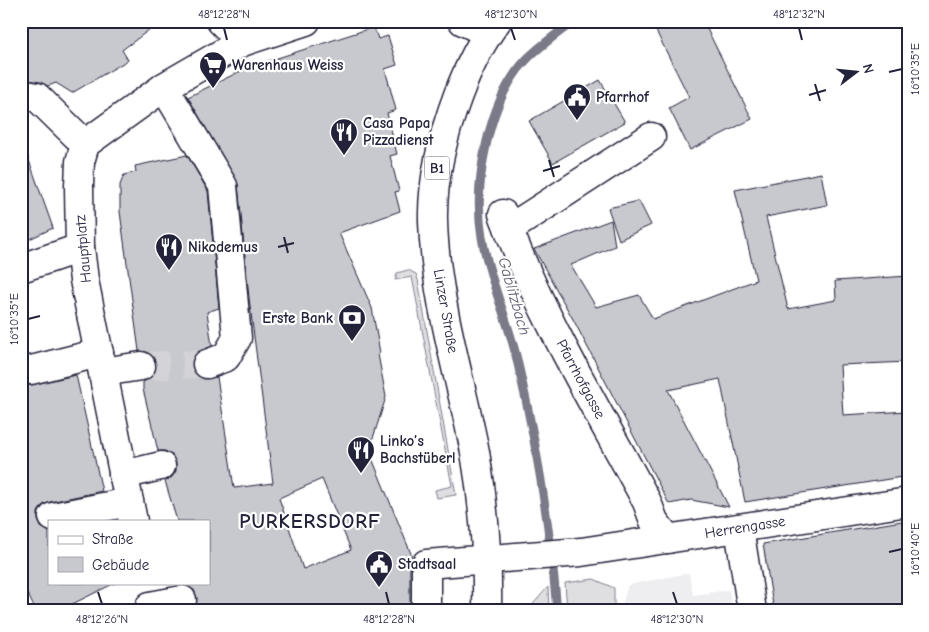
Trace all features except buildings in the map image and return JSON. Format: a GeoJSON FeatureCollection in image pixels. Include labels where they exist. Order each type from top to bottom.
{"type":"FeatureCollection","features":[{"type":"Feature","properties":{"kind":"street"},"geometry":{"type":"LineString","coordinates":[[221,21],[242,42]]}},
{"type":"Feature","properties":{"kind":"street"},"geometry":{"type":"LineString","coordinates":[[21,94],[37,97],[85,144],[164,87],[242,42],[306,21]]}},
{"type":"Feature","properties":{"kind":"street"},"geometry":{"type":"LineString","coordinates":[[462,21],[492,27]]}},
{"type":"Feature","properties":{"kind":"street","name":"Linzer Straße"},"geometry":{"type":"LineString","coordinates":[[487,611],[487,558],[475,454],[439,277],[433,220],[435,187],[443,140],[464,78],[492,27]]}},
{"type":"Feature","properties":{"kind":"street"},"geometry":{"type":"LineString","coordinates":[[164,87],[223,186],[237,338],[226,356],[207,364]]}},
{"type":"Feature","properties":{"kind":"street","name":"Pfarrhofgasse"},"geometry":{"type":"LineString","coordinates":[[651,137],[506,221],[545,309],[647,502],[654,521],[668,539]]}},
{"type":"Feature","properties":{"kind":"street","name":"Hauptplatz"},"geometry":{"type":"LineString","coordinates":[[53,518],[131,511],[84,280],[80,248],[79,186],[80,162],[85,144]]}},
{"type":"Feature","properties":{"kind":"street"},"geometry":{"type":"LineString","coordinates":[[21,268],[80,248]]}},
{"type":"Feature","properties":{"kind":"street"},"geometry":{"type":"LineString","coordinates":[[31,370],[101,362],[141,366]]}},
{"type":"Feature","properties":{"kind":"street"},"geometry":{"type":"LineString","coordinates":[[123,475],[161,466]]}},
{"type":"Feature","properties":{"kind":"street","name":"Herrengasse"},"geometry":{"type":"LineString","coordinates":[[487,558],[581,552],[908,502]]}},
{"type":"Feature","properties":{"kind":"street"},"geometry":{"type":"LineString","coordinates":[[740,528],[752,611]]}},
{"type":"Feature","properties":{"kind":"street"},"geometry":{"type":"LineString","coordinates":[[426,611],[426,564],[487,558]]}},
{"type":"Feature","properties":{"kind":"street"},"geometry":{"type":"LineString","coordinates":[[148,600],[182,600]]}},
{"type":"Feature","properties":{"kind":"shaded area"},"geometry":{"type":"Polygon","coordinates":[[[408,270],[416,274],[418,280],[456,495],[437,498],[435,490],[452,486],[412,277],[395,280],[397,273],[408,270]]]}},
{"type":"Feature","properties":{"kind":"shaded area"},"geometry":{"type":"Polygon","coordinates":[[[689,573],[693,595],[729,590],[733,611],[620,611],[628,585],[689,573]]]}},
{"type":"Feature","properties":{"kind":"shaded area"},"geometry":{"type":"Polygon","coordinates":[[[594,579],[614,588],[614,611],[567,611],[565,583],[594,579]]]}},
{"type":"Feature","properties":{"kind":"shaded area"},"geometry":{"type":"Polygon","coordinates":[[[548,587],[549,611],[527,611],[548,587]]]}},
{"type":"Feature","properties":{"kind":"waterway","name":"Gablitzbach"},"geometry":{"type":"LineString","coordinates":[[557,611],[551,549],[537,456],[510,332],[485,253],[480,216],[480,192],[486,143],[502,96],[527,59],[574,21]]}},
{"type":"Feature","properties":{"kind":"tunnel"},"geometry":{"type":"LineString","coordinates":[[141,366],[207,364]]}},
{"type":"Feature","properties":{"kind":"place","name":"Warenhaus Weiss"},"geometry":{"type":"Point","coordinates":[213,89]}},
{"type":"Feature","properties":{"kind":"place","name":"Pfarrhof"},"geometry":{"type":"Point","coordinates":[577,121]}},
{"type":"Feature","properties":{"kind":"place","name":"Casa Papa Pizzadienst"},"geometry":{"type":"Point","coordinates":[344,156]}},
{"type":"Feature","properties":{"kind":"place","name":"Nikodemus"},"geometry":{"type":"Point","coordinates":[169,271]}},
{"type":"Feature","properties":{"kind":"place","name":"Erste Bank"},"geometry":{"type":"Point","coordinates":[352,342]}},
{"type":"Feature","properties":{"kind":"place","name":"Linko’s Bachstüberl"},"geometry":{"type":"Point","coordinates":[361,474]}},
{"type":"Feature","properties":{"kind":"place","name":"Stadtsaal"},"geometry":{"type":"Point","coordinates":[379,588]}},
{"type":"Feature","properties":{"kind":"district","name":"PURKERSDORF"},"geometry":{"type":"Point","coordinates":[310,521]}}]}
